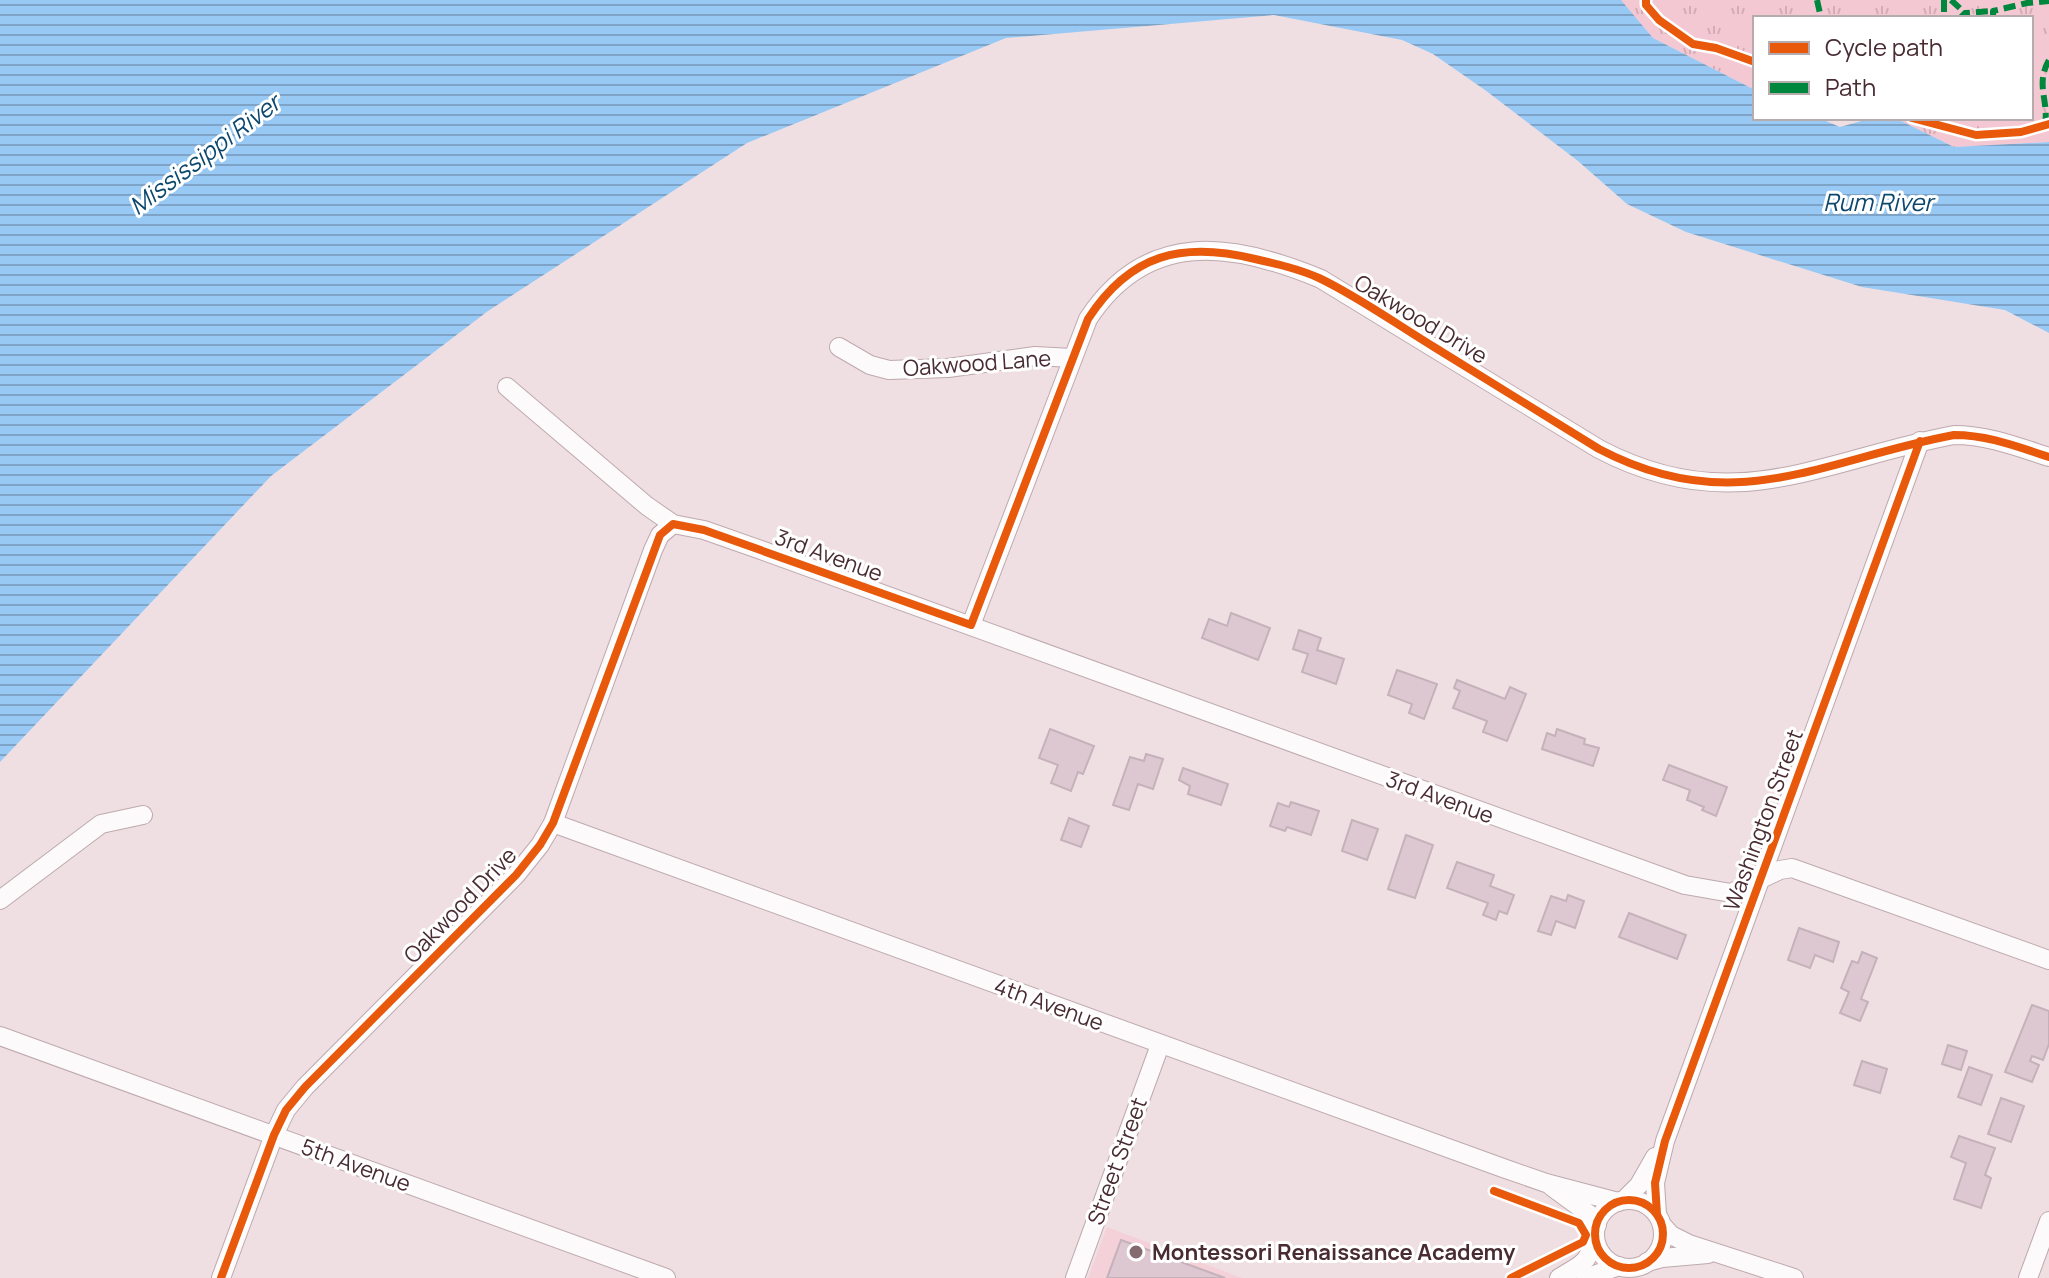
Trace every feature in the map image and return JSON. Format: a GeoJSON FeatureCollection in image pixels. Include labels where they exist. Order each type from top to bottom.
{"type":"FeatureCollection","features":[{"type":"Feature","properties":{"kind":"street","name":"Oakwood Drive"},"geometry":{"type":"LineString","coordinates":[[971,625],[1072,358],[1094,310],[1114,285],[1130,272],[1166,255],[1217,252],[1286,266],[1321,279],[1599,449],[1629,465],[1668,477],[1712,484],[1749,484],[1954,435],[1975,435],[2049,457]]}},
{"type":"Feature","properties":{"kind":"street","name":"Oakwood Lane"},"geometry":{"type":"LineString","coordinates":[[839,347],[870,365],[889,370],[948,368],[1035,356],[1072,358]]}},
{"type":"Feature","properties":{"kind":"street","name":"3rd Avenue"},"geometry":{"type":"LineString","coordinates":[[507,387],[647,506],[673,524],[704,530],[971,625],[1685,885],[1731,893],[1780,870],[1792,868],[2049,960]]}},
{"type":"Feature","properties":{"kind":"street","name":"Washington Street"},"geometry":{"type":"LineString","coordinates":[[1660,1219],[1655,1183],[1665,1141],[1920,441]]}},
{"type":"Feature","properties":{"kind":"street","name":"Oakwood Drive"},"geometry":{"type":"LineString","coordinates":[[221,1278],[286,1110],[305,1087],[516,875],[553,823],[653,550],[660,535],[673,524]]}},
{"type":"Feature","properties":{"kind":"street"},"geometry":{"type":"LineString","coordinates":[[0,900],[101,824],[143,815]]}},
{"type":"Feature","properties":{"kind":"street","name":"4th Avenue"},"geometry":{"type":"LineString","coordinates":[[553,823],[1546,1183],[1621,1201]]}},
{"type":"Feature","properties":{"kind":"street","name":"5th Avenue"},"geometry":{"type":"LineString","coordinates":[[0,1036],[666,1278]]}},
{"type":"Feature","properties":{"kind":"street","name":"Street Street"},"geometry":{"type":"LineString","coordinates":[[1075,1278],[1160,1045]]}},
{"type":"Feature","properties":{"kind":"street","name":"Washington Street"},"geometry":{"type":"LineString","coordinates":[[1621,1201],[1639,1185],[1665,1141]]}},
{"type":"Feature","properties":{"kind":"street","name":"4th Avenue"},"geometry":{"type":"LineString","coordinates":[[1546,1183],[1589,1214],[1596,1230]]}},
{"type":"Feature","properties":{"kind":"street"},"geometry":{"type":"LineString","coordinates":[[1559,1278],[1581,1266],[1591,1252],[1605,1210],[1621,1201],[1646,1203],[1671,1235],[1794,1278]]}},
{"type":"Feature","properties":{"kind":"street"},"geometry":{"type":"LineString","coordinates":[[1631,1268],[1658,1252],[1663,1242],[1660,1219]]}},
{"type":"Feature","properties":{"kind":"street"},"geometry":{"type":"LineString","coordinates":[[2028,1278],[2049,1221]]}},
{"type":"Feature","properties":{"kind":"street"},"geometry":{"type":"LineString","coordinates":[[1596,1230],[1601,1252],[1631,1268]]}},
{"type":"Feature","properties":{"kind":"street"},"geometry":{"type":"LineString","coordinates":[[1586,1278],[1662,1258],[1719,1253]]}},
{"type":"Feature","properties":{"kind":"shaded area","name":"Montessori Renaissance Academy"},"geometry":{"type":"Polygon","coordinates":[[[1107,1227],[1242,1278],[1088,1278],[1107,1227]]]}},
{"type":"Feature","properties":{"kind":"green space"},"geometry":{"type":"Polygon","coordinates":[[[1621,0],[2049,0],[2049,142],[1954,147],[1899,120],[2033,120],[2033,16],[1753,16],[1753,89],[1653,38],[1621,0]]]}},
{"type":"Feature","properties":{"kind":"water"},"geometry":{"type":"Polygon","coordinates":[[[0,0],[1621,0],[1653,38],[1753,89],[1753,120],[1824,120],[1840,127],[1865,120],[1899,120],[1954,147],[2049,142],[2049,333],[2005,310],[1862,287],[1686,232],[1627,204],[1578,161],[1485,90],[1433,54],[1402,40],[1274,15],[1006,38],[747,143],[488,311],[271,476],[0,762],[0,0]]]}},
{"type":"Feature","properties":{"kind":"building"},"geometry":{"type":"Polygon","coordinates":[[[1231,613],[1270,628],[1258,660],[1202,638],[1209,619],[1227,626],[1231,613]]]}},
{"type":"Feature","properties":{"kind":"building"},"geometry":{"type":"Polygon","coordinates":[[[1299,630],[1321,638],[1317,650],[1344,659],[1336,684],[1302,672],[1308,654],[1293,649],[1299,630]]]}},
{"type":"Feature","properties":{"kind":"building"},"geometry":{"type":"Polygon","coordinates":[[[1397,670],[1437,684],[1424,719],[1409,713],[1412,704],[1388,695],[1397,670]]]}},
{"type":"Feature","properties":{"kind":"building"},"geometry":{"type":"Polygon","coordinates":[[[1457,680],[1505,699],[1510,687],[1526,694],[1507,741],[1483,732],[1487,721],[1453,708],[1460,691],[1454,688],[1457,680]]]}},
{"type":"Feature","properties":{"kind":"building"},"geometry":{"type":"Polygon","coordinates":[[[1050,729],[1094,746],[1083,774],[1078,772],[1071,791],[1051,783],[1058,765],[1039,758],[1050,729]]]}},
{"type":"Feature","properties":{"kind":"building"},"geometry":{"type":"Polygon","coordinates":[[[1557,729],[1585,739],[1584,744],[1599,748],[1593,766],[1542,749],[1547,733],[1555,736],[1557,729]]]}},
{"type":"Feature","properties":{"kind":"building"},"geometry":{"type":"Polygon","coordinates":[[[1146,754],[1163,759],[1153,789],[1138,784],[1129,810],[1113,805],[1130,757],[1144,761],[1146,754]]]}},
{"type":"Feature","properties":{"kind":"building"},"geometry":{"type":"Polygon","coordinates":[[[1669,765],[1727,787],[1716,816],[1687,800],[1690,790],[1663,780],[1669,765]]]}},
{"type":"Feature","properties":{"kind":"building"},"geometry":{"type":"Polygon","coordinates":[[[1183,768],[1228,784],[1221,805],[1188,794],[1190,786],[1179,780],[1183,768]]]}},
{"type":"Feature","properties":{"kind":"building"},"geometry":{"type":"Polygon","coordinates":[[[1291,802],[1319,811],[1311,835],[1287,827],[1285,831],[1270,826],[1278,803],[1289,807],[1291,802]]]}},
{"type":"Feature","properties":{"kind":"building"},"geometry":{"type":"Polygon","coordinates":[[[1069,818],[1089,826],[1081,847],[1061,840],[1069,818]]]}},
{"type":"Feature","properties":{"kind":"building"},"geometry":{"type":"Polygon","coordinates":[[[1352,820],[1378,829],[1367,860],[1342,851],[1352,820]]]}},
{"type":"Feature","properties":{"kind":"building"},"geometry":{"type":"Polygon","coordinates":[[[1406,835],[1433,845],[1415,898],[1388,889],[1406,835]]]}},
{"type":"Feature","properties":{"kind":"building"},"geometry":{"type":"Polygon","coordinates":[[[1457,862],[1494,875],[1490,886],[1514,895],[1507,914],[1499,911],[1496,920],[1483,915],[1488,903],[1447,888],[1457,862]]]}},
{"type":"Feature","properties":{"kind":"building"},"geometry":{"type":"Polygon","coordinates":[[[1568,895],[1584,901],[1575,928],[1556,921],[1551,935],[1538,931],[1551,896],[1566,901],[1568,895]]]}},
{"type":"Feature","properties":{"kind":"building"},"geometry":{"type":"Polygon","coordinates":[[[1629,913],[1686,935],[1677,959],[1619,937],[1629,913]]]}},
{"type":"Feature","properties":{"kind":"building"},"geometry":{"type":"Polygon","coordinates":[[[1799,928],[1839,942],[1833,962],[1815,955],[1810,968],[1788,960],[1799,928]]]}},
{"type":"Feature","properties":{"kind":"building"},"geometry":{"type":"Polygon","coordinates":[[[1862,952],[1877,958],[1861,999],[1868,1002],[1860,1021],[1840,1013],[1849,992],[1841,988],[1852,961],[1858,963],[1862,952]]]}},
{"type":"Feature","properties":{"kind":"building"},"geometry":{"type":"Polygon","coordinates":[[[2032,1005],[2049,1011],[2049,1044],[2043,1060],[2032,1056],[2030,1061],[2039,1065],[2032,1082],[2005,1072],[2032,1005]]]}},
{"type":"Feature","properties":{"kind":"building"},"geometry":{"type":"Polygon","coordinates":[[[1948,1045],[1967,1051],[1961,1070],[1942,1064],[1948,1045]]]}},
{"type":"Feature","properties":{"kind":"building"},"geometry":{"type":"Polygon","coordinates":[[[1862,1061],[1887,1069],[1880,1093],[1854,1085],[1862,1061]]]}},
{"type":"Feature","properties":{"kind":"building"},"geometry":{"type":"Polygon","coordinates":[[[1969,1067],[1992,1075],[1981,1105],[1958,1097],[1969,1067]]]}},
{"type":"Feature","properties":{"kind":"building"},"geometry":{"type":"Polygon","coordinates":[[[2001,1098],[2024,1106],[2011,1142],[1988,1134],[2001,1098]]]}},
{"type":"Feature","properties":{"kind":"building"},"geometry":{"type":"Polygon","coordinates":[[[1959,1136],[1995,1148],[1985,1175],[1991,1178],[1981,1208],[1954,1199],[1966,1163],[1951,1157],[1959,1136]]]}},
{"type":"Feature","properties":{"kind":"building"},"geometry":{"type":"Polygon","coordinates":[[[1121,1240],[1225,1278],[1107,1278],[1121,1240]]]}},
{"type":"Feature","properties":{"kind":"marked path"},"geometry":{"type":"LineString","coordinates":[[1817,0],[1821,16]]}},
{"type":"Feature","properties":{"kind":"marked path"},"geometry":{"type":"LineString","coordinates":[[1944,0],[1944,16]]}},
{"type":"Feature","properties":{"kind":"marked path"},"geometry":{"type":"LineString","coordinates":[[1951,0],[1965,13]]}},
{"type":"Feature","properties":{"kind":"marked path"},"geometry":{"type":"LineString","coordinates":[[1993,16],[1993,11],[2049,1]]}},
{"type":"Feature","properties":{"kind":"marked path"},"geometry":{"type":"LineString","coordinates":[[1962,16],[1965,13],[1993,11]]}},
{"type":"Feature","properties":{"kind":"marked path"},"geometry":{"type":"LineString","coordinates":[[2045,125],[2043,77],[2049,60]]}},
{"type":"Feature","properties":{"kind":"cycle path"},"geometry":{"type":"LineString","coordinates":[[1646,0],[1646,5],[1659,20],[1693,44],[1716,48],[1753,61]]}},
{"type":"Feature","properties":{"kind":"cycle path"},"geometry":{"type":"LineString","coordinates":[[1920,120],[1976,135],[2021,132],[2049,124]]}},
{"type":"Feature","properties":{"kind":"cycle path"},"geometry":{"type":"LineString","coordinates":[[221,1278],[286,1110],[305,1087],[516,875],[553,823],[660,535],[673,524],[704,530],[971,625],[1088,319],[1122,280],[1160,258],[1181,253],[1229,254],[1311,275],[1363,302],[1599,449],[1648,470],[1693,480],[1736,482],[1777,478],[1954,435],[1991,439],[2049,457]]}},
{"type":"Feature","properties":{"kind":"cycle path"},"geometry":{"type":"LineString","coordinates":[[1657,1214],[1655,1183],[1665,1141],[1920,441]]}},
{"type":"Feature","properties":{"kind":"cycle path"},"geometry":{"type":"LineString","coordinates":[[1494,1191],[1579,1223],[1586,1235],[1583,1242],[1511,1278]]}},
{"type":"Feature","properties":{"kind":"cycle path"},"geometry":{"type":"LineString","coordinates":[[1629,1200],[1653,1210],[1663,1234],[1653,1258],[1629,1268],[1605,1258],[1595,1234],[1605,1210],[1629,1200]]}},
{"type":"Feature","properties":{"kind":"place","name":"Montessori Renaissance Academy"},"geometry":{"type":"Point","coordinates":[1136,1252]}},
{"type":"Feature","properties":{"kind":"water label","name":"Mississippi River"},"geometry":{"type":"Point","coordinates":[205,155]}},
{"type":"Feature","properties":{"kind":"water label","name":"Rum River"},"geometry":{"type":"Point","coordinates":[1878,203]}}]}
